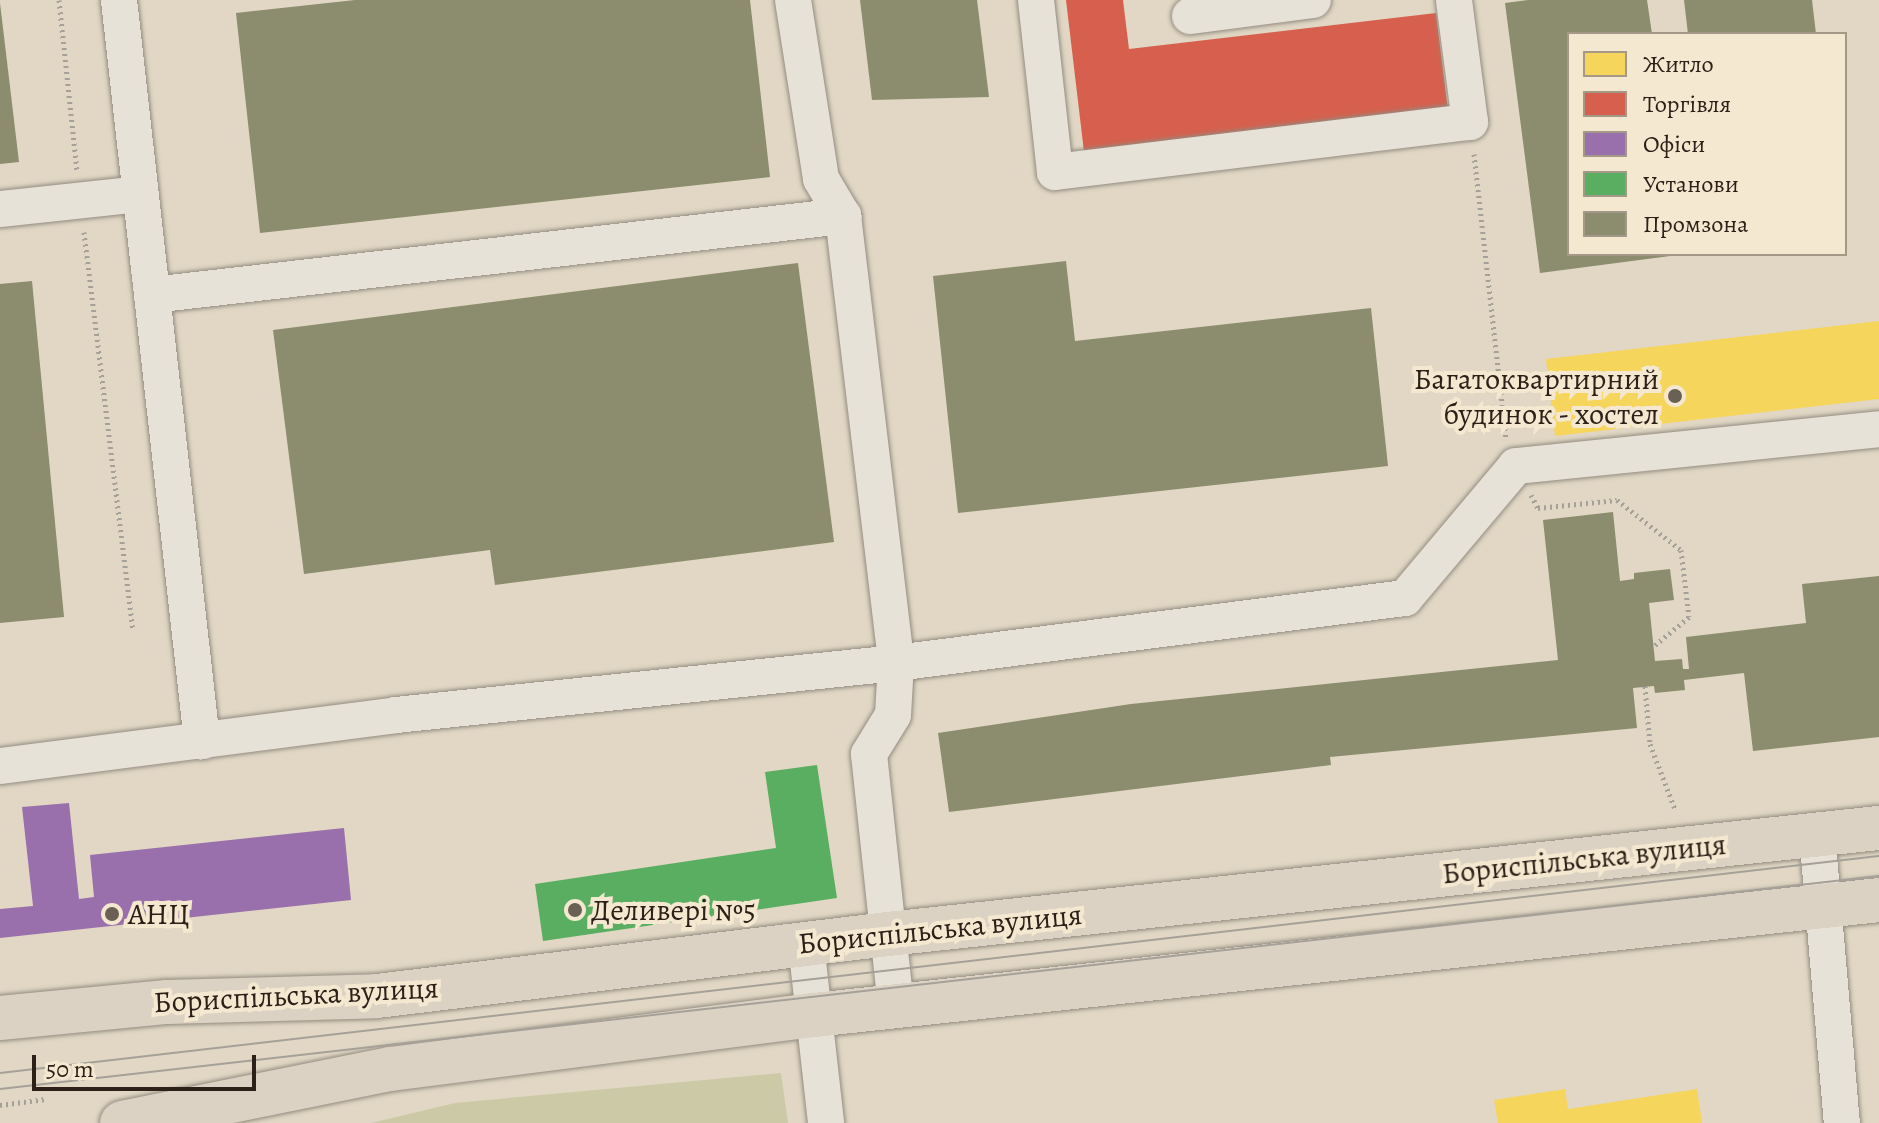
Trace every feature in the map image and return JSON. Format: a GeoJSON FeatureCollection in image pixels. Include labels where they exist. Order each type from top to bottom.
{"type":"FeatureCollection","features":[{"type":"Feature","properties":{"kind":"main road","name":"Бориспільська вулиця"},"geometry":{"type":"LineString","coordinates":[[0,1018],[167,1002],[377,996],[888,934],[1879,828]]}},
{"type":"Feature","properties":{"kind":"main road"},"geometry":{"type":"LineString","coordinates":[[122,1123],[391,1069],[814,1015],[1879,900]]}},
{"type":"Feature","properties":{"kind":"street"},"geometry":{"type":"LineString","coordinates":[[119,0],[202,741]]}},
{"type":"Feature","properties":{"kind":"street"},"geometry":{"type":"LineString","coordinates":[[793,0],[821,179],[843,216],[896,663],[893,715],[869,754],[896,1006]]}},
{"type":"Feature","properties":{"kind":"street"},"geometry":{"type":"LineString","coordinates":[[1036,0],[1055,172],[1470,122],[1454,0]]}},
{"type":"Feature","properties":{"kind":"street"},"geometry":{"type":"LineString","coordinates":[[1190,16],[1313,0]]}},
{"type":"Feature","properties":{"kind":"street"},"geometry":{"type":"LineString","coordinates":[[0,209],[140,194]]}},
{"type":"Feature","properties":{"kind":"street"},"geometry":{"type":"LineString","coordinates":[[152,295],[843,216]]}},
{"type":"Feature","properties":{"kind":"street"},"geometry":{"type":"LineString","coordinates":[[0,766],[896,663],[1405,598],[1516,466],[1879,429]]}},
{"type":"Feature","properties":{"kind":"street"},"geometry":{"type":"LineString","coordinates":[[1817,833],[1842,1123]]}},
{"type":"Feature","properties":{"kind":"street"},"geometry":{"type":"LineString","coordinates":[[806,944],[826,1123]]}},
{"type":"Feature","properties":{"kind":"path"},"geometry":{"type":"LineString","coordinates":[[59,0],[133,630]]}},
{"type":"Feature","properties":{"kind":"path"},"geometry":{"type":"LineString","coordinates":[[1470,122],[1507,443],[1516,466]]}},
{"type":"Feature","properties":{"kind":"path"},"geometry":{"type":"LineString","coordinates":[[1538,508],[1617,500],[1681,550],[1689,617],[1654,646]]}},
{"type":"Feature","properties":{"kind":"path"},"geometry":{"type":"LineString","coordinates":[[1645,686],[1650,744],[1675,809]]}},
{"type":"Feature","properties":{"kind":"path"},"geometry":{"type":"LineString","coordinates":[[0,1105],[46,1099]]}},
{"type":"Feature","properties":{"kind":"shaded area"},"geometry":{"type":"Polygon","coordinates":[[[781,1073],[788,1123],[371,1123],[455,1103],[781,1073]]]}},
{"type":"Feature","properties":{"kind":"building: Житло"},"geometry":{"type":"Polygon","coordinates":[[[1879,321],[1879,399],[1555,436],[1546,359],[1879,321]]]}},
{"type":"Feature","properties":{"kind":"building: Житло"},"geometry":{"type":"Polygon","coordinates":[[[1565,1089],[1568,1109],[1697,1089],[1702,1123],[1498,1123],[1494,1100],[1565,1089]]]}},
{"type":"Feature","properties":{"kind":"building: Торгівля"},"geometry":{"type":"Polygon","coordinates":[[[1066,0],[1123,0],[1129,49],[1436,13],[1448,110],[1084,152],[1066,0]]]}},
{"type":"Feature","properties":{"kind":"building: Офіси"},"geometry":{"type":"Polygon","coordinates":[[[69,803],[79,899],[94,897],[90,855],[344,828],[351,900],[0,938],[0,909],[33,906],[22,807],[69,803]]]}},
{"type":"Feature","properties":{"kind":"building: Установи"},"geometry":{"type":"Polygon","coordinates":[[[817,765],[837,898],[543,941],[535,884],[776,848],[765,772],[817,765]]]}},
{"type":"Feature","properties":{"kind":"building: Промзона"},"geometry":{"type":"Polygon","coordinates":[[[355,0],[750,0],[770,177],[260,233],[236,13],[355,0]]]}},
{"type":"Feature","properties":{"kind":"building: Промзона"},"geometry":{"type":"Polygon","coordinates":[[[860,0],[977,0],[989,97],[872,100],[860,0]]]}},
{"type":"Feature","properties":{"kind":"building: Промзона"},"geometry":{"type":"Polygon","coordinates":[[[1528,0],[1647,0],[1652,32],[1567,32],[1567,256],[1670,256],[1540,273],[1505,3],[1528,0]]]}},
{"type":"Feature","properties":{"kind":"building: Промзона"},"geometry":{"type":"Polygon","coordinates":[[[1684,0],[1812,0],[1816,32],[1688,32],[1684,0]]]}},
{"type":"Feature","properties":{"kind":"building: Промзона"},"geometry":{"type":"Polygon","coordinates":[[[0,3],[19,162],[0,164],[0,3]]]}},
{"type":"Feature","properties":{"kind":"building: Промзона"},"geometry":{"type":"Polygon","coordinates":[[[1066,261],[1075,341],[1371,308],[1388,466],[958,513],[933,276],[1066,261]]]}},
{"type":"Feature","properties":{"kind":"building: Промзона"},"geometry":{"type":"Polygon","coordinates":[[[798,263],[834,542],[495,585],[490,550],[304,574],[273,330],[798,263]]]}},
{"type":"Feature","properties":{"kind":"building: Промзона"},"geometry":{"type":"Polygon","coordinates":[[[32,281],[64,617],[0,623],[0,284],[32,281]]]}},
{"type":"Feature","properties":{"kind":"building: Промзона"},"geometry":{"type":"Polygon","coordinates":[[[1613,512],[1620,581],[1634,579],[1634,573],[1670,569],[1674,600],[1649,603],[1655,661],[1682,659],[1683,669],[1689,669],[1686,637],[1806,623],[1802,584],[1879,576],[1879,737],[1753,751],[1744,673],[1684,680],[1685,690],[1655,693],[1654,686],[1633,688],[1637,728],[1330,757],[1331,765],[949,812],[938,733],[1131,704],[1558,660],[1543,520],[1613,512]]]}},
{"type":"Feature","properties":{"kind":"tram line"},"geometry":{"type":"LineString","coordinates":[[0,1073],[1879,856]]}},
{"type":"Feature","properties":{"kind":"tram line"},"geometry":{"type":"LineString","coordinates":[[0,1089],[1879,876]]}},
{"type":"Feature","properties":{"kind":"place","name":"Багатоквартирний будинок - хостел"},"geometry":{"type":"Point","coordinates":[1675,396]}},
{"type":"Feature","properties":{"kind":"place","name":"Деливері №5"},"geometry":{"type":"Point","coordinates":[575,910]}},
{"type":"Feature","properties":{"kind":"place","name":"АНЦ"},"geometry":{"type":"Point","coordinates":[112,914]}}]}
